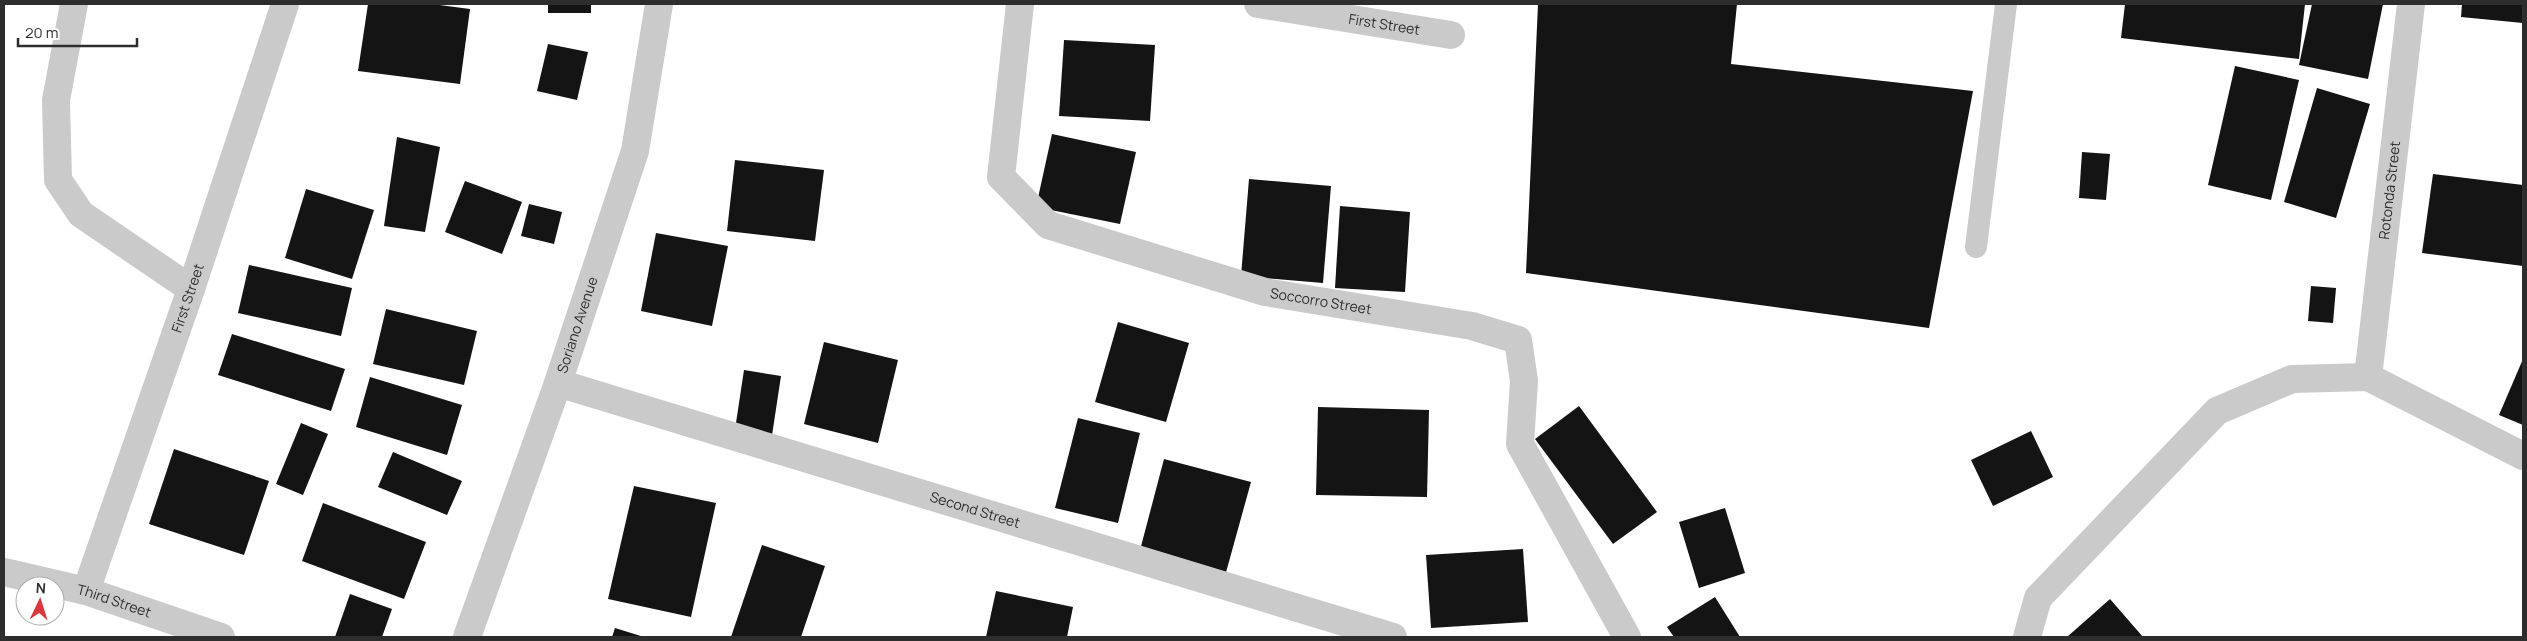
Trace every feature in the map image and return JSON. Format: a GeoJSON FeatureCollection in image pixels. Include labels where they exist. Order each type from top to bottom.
{"type":"FeatureCollection","features":[{"type":"Feature","properties":{"kind":"street"},"geometry":{"type":"LineString","coordinates":[[74,4],[56,100],[58,180],[81,214],[192,289]]}},
{"type":"Feature","properties":{"kind":"street","name":"First Street"},"geometry":{"type":"LineString","coordinates":[[86,591],[192,289],[285,4]]}},
{"type":"Feature","properties":{"kind":"street","name":"Soriano Avenue"},"geometry":{"type":"LineString","coordinates":[[468,637],[558,383],[635,151],[659,4]]}},
{"type":"Feature","properties":{"kind":"street","name":"Soccorro Street"},"geometry":{"type":"LineString","coordinates":[[1020,4],[1001,177],[1048,225],[1265,292],[1472,326],[1518,340],[1524,381],[1520,444],[1619,634]]}},
{"type":"Feature","properties":{"kind":"street","name":"First Street"},"geometry":{"type":"LineString","coordinates":[[1258,4],[1451,35]]}},
{"type":"Feature","properties":{"kind":"street","name":"Rotonda Street"},"geometry":{"type":"LineString","coordinates":[[2368,377],[2411,4]]}},
{"type":"Feature","properties":{"kind":"street"},"geometry":{"type":"LineString","coordinates":[[2027,637],[2038,598],[2217,411],[2292,379],[2368,377],[2523,456]]}},
{"type":"Feature","properties":{"kind":"street","name":"Second Street"},"geometry":{"type":"LineString","coordinates":[[558,383],[1392,637]]}},
{"type":"Feature","properties":{"kind":"street","name":"Third Street"},"geometry":{"type":"LineString","coordinates":[[4,572],[86,591],[222,637]]}},
{"type":"Feature","properties":{"kind":"lane"},"geometry":{"type":"LineString","coordinates":[[1976,247],[2006,4]]}},
{"type":"Feature","properties":{"kind":"building"},"geometry":{"type":"Polygon","coordinates":[[[368,4],[432,4],[470,9],[460,84],[358,71],[368,4]]]}},
{"type":"Feature","properties":{"kind":"building"},"geometry":{"type":"Polygon","coordinates":[[[548,4],[591,4],[591,13],[548,13],[548,4]]]}},
{"type":"Feature","properties":{"kind":"building"},"geometry":{"type":"Polygon","coordinates":[[[1538,4],[1737,4],[1731,64],[1973,91],[1929,328],[1526,273],[1538,4]]]}},
{"type":"Feature","properties":{"kind":"building"},"geometry":{"type":"Polygon","coordinates":[[[2125,4],[2305,4],[2299,59],[2121,38],[2125,4]]]}},
{"type":"Feature","properties":{"kind":"building"},"geometry":{"type":"Polygon","coordinates":[[[2312,4],[2383,4],[2368,79],[2299,65],[2312,4]]]}},
{"type":"Feature","properties":{"kind":"building"},"geometry":{"type":"Polygon","coordinates":[[[2462,4],[2523,4],[2523,23],[2461,17],[2462,4]]]}},
{"type":"Feature","properties":{"kind":"building"},"geometry":{"type":"Polygon","coordinates":[[[1064,40],[1155,45],[1150,121],[1059,116],[1064,40]]]}},
{"type":"Feature","properties":{"kind":"building"},"geometry":{"type":"Polygon","coordinates":[[[548,44],[588,52],[577,100],[537,91],[548,44]]]}},
{"type":"Feature","properties":{"kind":"building"},"geometry":{"type":"Polygon","coordinates":[[[2235,66],[2299,80],[2271,200],[2208,185],[2235,66]]]}},
{"type":"Feature","properties":{"kind":"building"},"geometry":{"type":"Polygon","coordinates":[[[2317,88],[2370,104],[2336,218],[2284,202],[2317,88]]]}},
{"type":"Feature","properties":{"kind":"building"},"geometry":{"type":"Polygon","coordinates":[[[1052,134],[1136,152],[1120,224],[1036,207],[1052,134]]]}},
{"type":"Feature","properties":{"kind":"building"},"geometry":{"type":"Polygon","coordinates":[[[397,137],[440,147],[425,232],[384,226],[397,137]]]}},
{"type":"Feature","properties":{"kind":"building"},"geometry":{"type":"Polygon","coordinates":[[[2082,152],[2110,154],[2106,200],[2079,198],[2082,152]]]}},
{"type":"Feature","properties":{"kind":"building"},"geometry":{"type":"Polygon","coordinates":[[[735,160],[824,170],[815,241],[727,231],[735,160]]]}},
{"type":"Feature","properties":{"kind":"building"},"geometry":{"type":"Polygon","coordinates":[[[2433,174],[2523,185],[2523,266],[2422,253],[2433,174]]]}},
{"type":"Feature","properties":{"kind":"building"},"geometry":{"type":"Polygon","coordinates":[[[1249,179],[1331,186],[1323,283],[1241,276],[1249,179]]]}},
{"type":"Feature","properties":{"kind":"building"},"geometry":{"type":"Polygon","coordinates":[[[465,181],[522,202],[502,254],[445,232],[465,181]]]}},
{"type":"Feature","properties":{"kind":"building"},"geometry":{"type":"Polygon","coordinates":[[[306,189],[374,210],[352,279],[285,258],[306,189]]]}},
{"type":"Feature","properties":{"kind":"building"},"geometry":{"type":"Polygon","coordinates":[[[529,204],[562,212],[554,244],[521,236],[529,204]]]}},
{"type":"Feature","properties":{"kind":"building"},"geometry":{"type":"Polygon","coordinates":[[[1340,206],[1410,212],[1405,292],[1335,288],[1340,206]]]}},
{"type":"Feature","properties":{"kind":"building"},"geometry":{"type":"Polygon","coordinates":[[[656,233],[728,246],[712,326],[641,311],[656,233]]]}},
{"type":"Feature","properties":{"kind":"building"},"geometry":{"type":"Polygon","coordinates":[[[249,265],[352,288],[341,336],[238,313],[249,265]]]}},
{"type":"Feature","properties":{"kind":"building"},"geometry":{"type":"Polygon","coordinates":[[[2311,286],[2336,288],[2333,323],[2308,321],[2311,286]]]}},
{"type":"Feature","properties":{"kind":"building"},"geometry":{"type":"Polygon","coordinates":[[[386,309],[477,331],[464,385],[373,364],[386,309]]]}},
{"type":"Feature","properties":{"kind":"building"},"geometry":{"type":"Polygon","coordinates":[[[1118,322],[1189,343],[1166,422],[1095,402],[1118,322]]]}},
{"type":"Feature","properties":{"kind":"building"},"geometry":{"type":"Polygon","coordinates":[[[232,334],[345,369],[331,411],[218,375],[232,334]]]}},
{"type":"Feature","properties":{"kind":"building"},"geometry":{"type":"Polygon","coordinates":[[[824,342],[898,360],[878,443],[804,424],[824,342]]]}},
{"type":"Feature","properties":{"kind":"building"},"geometry":{"type":"Polygon","coordinates":[[[2523,359],[2523,425],[2499,415],[2523,359]]]}},
{"type":"Feature","properties":{"kind":"building"},"geometry":{"type":"Polygon","coordinates":[[[744,370],[781,376],[771,442],[734,436],[744,370]]]}},
{"type":"Feature","properties":{"kind":"building"},"geometry":{"type":"Polygon","coordinates":[[[370,377],[462,405],[447,455],[356,427],[370,377]]]}},
{"type":"Feature","properties":{"kind":"building"},"geometry":{"type":"Polygon","coordinates":[[[1579,406],[1657,512],[1613,544],[1535,439],[1579,406]]]}},
{"type":"Feature","properties":{"kind":"building"},"geometry":{"type":"Polygon","coordinates":[[[1318,407],[1429,410],[1427,497],[1316,495],[1318,407]]]}},
{"type":"Feature","properties":{"kind":"building"},"geometry":{"type":"Polygon","coordinates":[[[1078,418],[1140,433],[1118,523],[1055,508],[1078,418]]]}},
{"type":"Feature","properties":{"kind":"building"},"geometry":{"type":"Polygon","coordinates":[[[301,423],[328,434],[303,495],[276,484],[301,423]]]}},
{"type":"Feature","properties":{"kind":"building"},"geometry":{"type":"Polygon","coordinates":[[[2031,431],[2053,477],[1993,506],[1971,460],[2031,431]]]}},
{"type":"Feature","properties":{"kind":"building"},"geometry":{"type":"Polygon","coordinates":[[[174,449],[269,481],[244,555],[149,524],[174,449]]]}},
{"type":"Feature","properties":{"kind":"building"},"geometry":{"type":"Polygon","coordinates":[[[393,452],[462,481],[447,515],[378,487],[393,452]]]}},
{"type":"Feature","properties":{"kind":"building"},"geometry":{"type":"Polygon","coordinates":[[[1164,459],[1251,482],[1225,576],[1139,554],[1164,459]]]}},
{"type":"Feature","properties":{"kind":"building"},"geometry":{"type":"Polygon","coordinates":[[[634,486],[716,503],[691,617],[608,599],[634,486]]]}},
{"type":"Feature","properties":{"kind":"building"},"geometry":{"type":"Polygon","coordinates":[[[323,503],[426,542],[404,599],[302,561],[323,503]]]}},
{"type":"Feature","properties":{"kind":"building"},"geometry":{"type":"Polygon","coordinates":[[[1725,508],[1745,573],[1699,588],[1679,522],[1725,508]]]}},
{"type":"Feature","properties":{"kind":"building"},"geometry":{"type":"Polygon","coordinates":[[[762,545],[825,566],[801,637],[731,637],[762,545]]]}},
{"type":"Feature","properties":{"kind":"building"},"geometry":{"type":"Polygon","coordinates":[[[1523,549],[1528,622],[1431,628],[1426,555],[1523,549]]]}},
{"type":"Feature","properties":{"kind":"building"},"geometry":{"type":"Polygon","coordinates":[[[996,591],[1073,607],[1067,637],[986,637],[996,591]]]}},
{"type":"Feature","properties":{"kind":"building"},"geometry":{"type":"Polygon","coordinates":[[[350,594],[392,609],[382,637],[335,637],[350,594]]]}},
{"type":"Feature","properties":{"kind":"building"},"geometry":{"type":"Polygon","coordinates":[[[1715,597],[1740,637],[1674,637],[1667,627],[1715,597]]]}},
{"type":"Feature","properties":{"kind":"building"},"geometry":{"type":"Polygon","coordinates":[[[2110,599],[2143,637],[2067,637],[2110,599]]]}},
{"type":"Feature","properties":{"kind":"building"},"geometry":{"type":"Polygon","coordinates":[[[615,628],[644,637],[612,637],[615,628]]]}}]}
